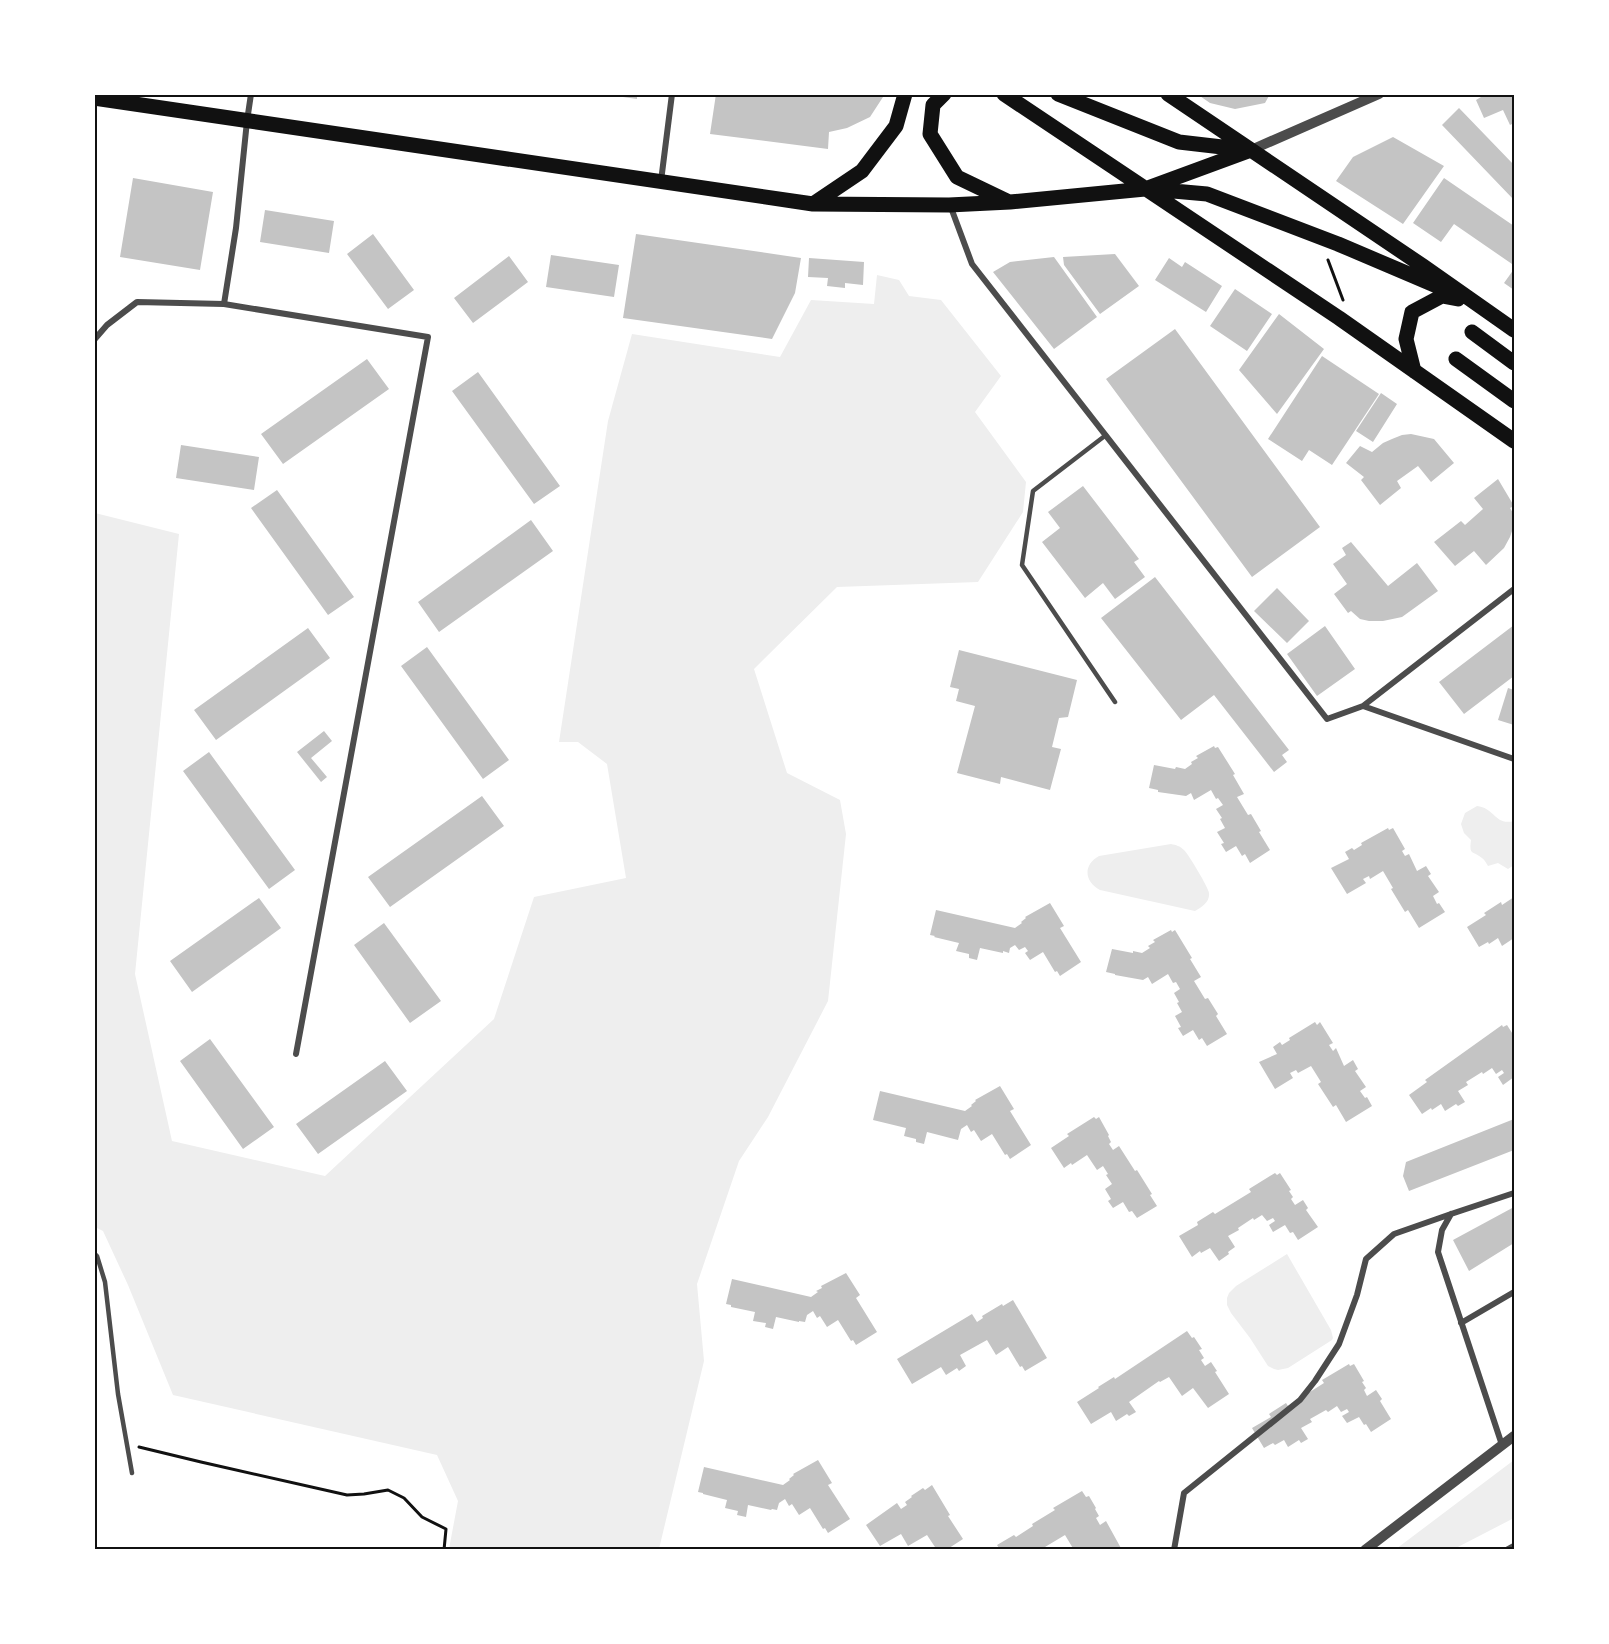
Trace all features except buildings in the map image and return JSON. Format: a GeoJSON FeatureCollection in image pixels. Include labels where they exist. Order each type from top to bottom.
{"type":"FeatureCollection","features":[{"type":"Feature","properties":{"kind":"main road"},"geometry":{"type":"LineString","coordinates":[[813,204],[862,171],[896,126],[905,94]]}},
{"type":"Feature","properties":{"kind":"main road"},"geometry":{"type":"LineString","coordinates":[[944,94],[933,105],[930,134],[957,177],[1010,202]]}},
{"type":"Feature","properties":{"kind":"main road"},"geometry":{"type":"LineString","coordinates":[[1058,94],[1179,142],[1251,150]]}},
{"type":"Feature","properties":{"kind":"main road"},"geometry":{"type":"LineString","coordinates":[[1168,94],[1515,330]]}},
{"type":"Feature","properties":{"kind":"main road"},"geometry":{"type":"LineString","coordinates":[[1005,96],[1339,318],[1515,441]]}},
{"type":"Feature","properties":{"kind":"main road"},"geometry":{"type":"LineString","coordinates":[[94,98],[813,204],[949,205],[1010,202],[1145,189],[1207,194],[1338,244],[1475,303]]}},
{"type":"Feature","properties":{"kind":"main road"},"geometry":{"type":"LineString","coordinates":[[1145,189],[1251,150]]}},
{"type":"Feature","properties":{"kind":"main road"},"geometry":{"type":"LineString","coordinates":[[1414,371],[1406,339],[1412,312],[1442,296],[1475,303]]}},
{"type":"Feature","properties":{"kind":"main road"},"geometry":{"type":"LineString","coordinates":[[1472,332],[1515,363]]}},
{"type":"Feature","properties":{"kind":"main road"},"geometry":{"type":"LineString","coordinates":[[1456,359],[1515,401]]}},
{"type":"Feature","properties":{"kind":"street"},"geometry":{"type":"LineString","coordinates":[[224,303],[236,228],[251,94]]}},
{"type":"Feature","properties":{"kind":"street"},"geometry":{"type":"LineString","coordinates":[[661,181],[672,94]]}},
{"type":"Feature","properties":{"kind":"street"},"geometry":{"type":"LineString","coordinates":[[1251,150],[1379,94]]}},
{"type":"Feature","properties":{"kind":"street"},"geometry":{"type":"LineString","coordinates":[[949,205],[972,264],[1326,719],[1363,706],[1515,589]]}},
{"type":"Feature","properties":{"kind":"street"},"geometry":{"type":"LineString","coordinates":[[94,340],[107,326],[137,302],[224,303],[428,337],[296,1054]]}},
{"type":"Feature","properties":{"kind":"street"},"geometry":{"type":"LineString","coordinates":[[1363,706],[1515,759]]}},
{"type":"Feature","properties":{"kind":"street"},"geometry":{"type":"LineString","coordinates":[[1174,1550],[1184,1493],[1300,1400],[1315,1381],[1339,1344],[1357,1294],[1366,1258],[1394,1234],[1515,1193]]}},
{"type":"Feature","properties":{"kind":"street"},"geometry":{"type":"LineString","coordinates":[[1451,1214],[1442,1230],[1438,1252],[1502,1445]]}},
{"type":"Feature","properties":{"kind":"street"},"geometry":{"type":"LineString","coordinates":[[1461,1323],[1515,1293]]}},
{"type":"Feature","properties":{"kind":"street"},"geometry":{"type":"LineString","coordinates":[[1365,1550],[1515,1436]]}},
{"type":"Feature","properties":{"kind":"lane"},"geometry":{"type":"LineString","coordinates":[[1106,435],[1033,491],[1022,565],[1115,702]]}},
{"type":"Feature","properties":{"kind":"lane"},"geometry":{"type":"LineString","coordinates":[[94,1253],[105,1282],[118,1394],[132,1473]]}},
{"type":"Feature","properties":{"kind":"lane"},"geometry":{"type":"LineString","coordinates":[[1505,1550],[1515,1545]]}},
{"type":"Feature","properties":{"kind":"path"},"geometry":{"type":"LineString","coordinates":[[1328,260],[1346,308]]}},
{"type":"Feature","properties":{"kind":"path"},"geometry":{"type":"LineString","coordinates":[[127,1444],[347,1495],[388,1490],[404,1498],[422,1517],[446,1529],[444,1550]]}},
{"type":"Feature","properties":{"kind":"shaded area"},"geometry":{"type":"Polygon","coordinates":[[[877,275],[899,280],[909,296],[941,300],[1001,376],[975,412],[1026,482],[1023,512],[978,582],[837,587],[754,669],[787,773],[840,800],[846,834],[828,1001],[768,1117],[739,1161],[697,1284],[704,1361],[659,1549],[449,1549],[458,1501],[437,1455],[173,1395],[103,1231],[95,1227],[95,513],[179,534],[135,974],[172,1141],[325,1176],[494,1019],[534,897],[626,878],[607,764],[578,742],[559,742],[608,421],[632,334],[780,357],[811,300],[874,304],[877,275]]]}},
{"type":"Feature","properties":{"kind":"shaded area"},"geometry":{"type":"Polygon","coordinates":[[[1477,806],[1483,807],[1503,821],[1514,821],[1514,865],[1508,869],[1498,863],[1488,866],[1483,859],[1471,851],[1471,840],[1464,833],[1461,824],[1465,813],[1477,806]]]}},
{"type":"Feature","properties":{"kind":"shaded area"},"geometry":{"type":"Polygon","coordinates":[[[1171,844],[1184,850],[1208,890],[1207,902],[1195,911],[1100,890],[1088,878],[1090,864],[1099,856],[1171,844]]]}},
{"type":"Feature","properties":{"kind":"shaded area"},"geometry":{"type":"Polygon","coordinates":[[[1287,1254],[1331,1330],[1333,1338],[1288,1368],[1278,1370],[1268,1366],[1231,1313],[1227,1305],[1227,1298],[1236,1286],[1287,1254]]]}},
{"type":"Feature","properties":{"kind":"shaded area"},"geometry":{"type":"Polygon","coordinates":[[[1514,1460],[1514,1518],[1454,1549],[1396,1549],[1514,1460]]]}}]}
